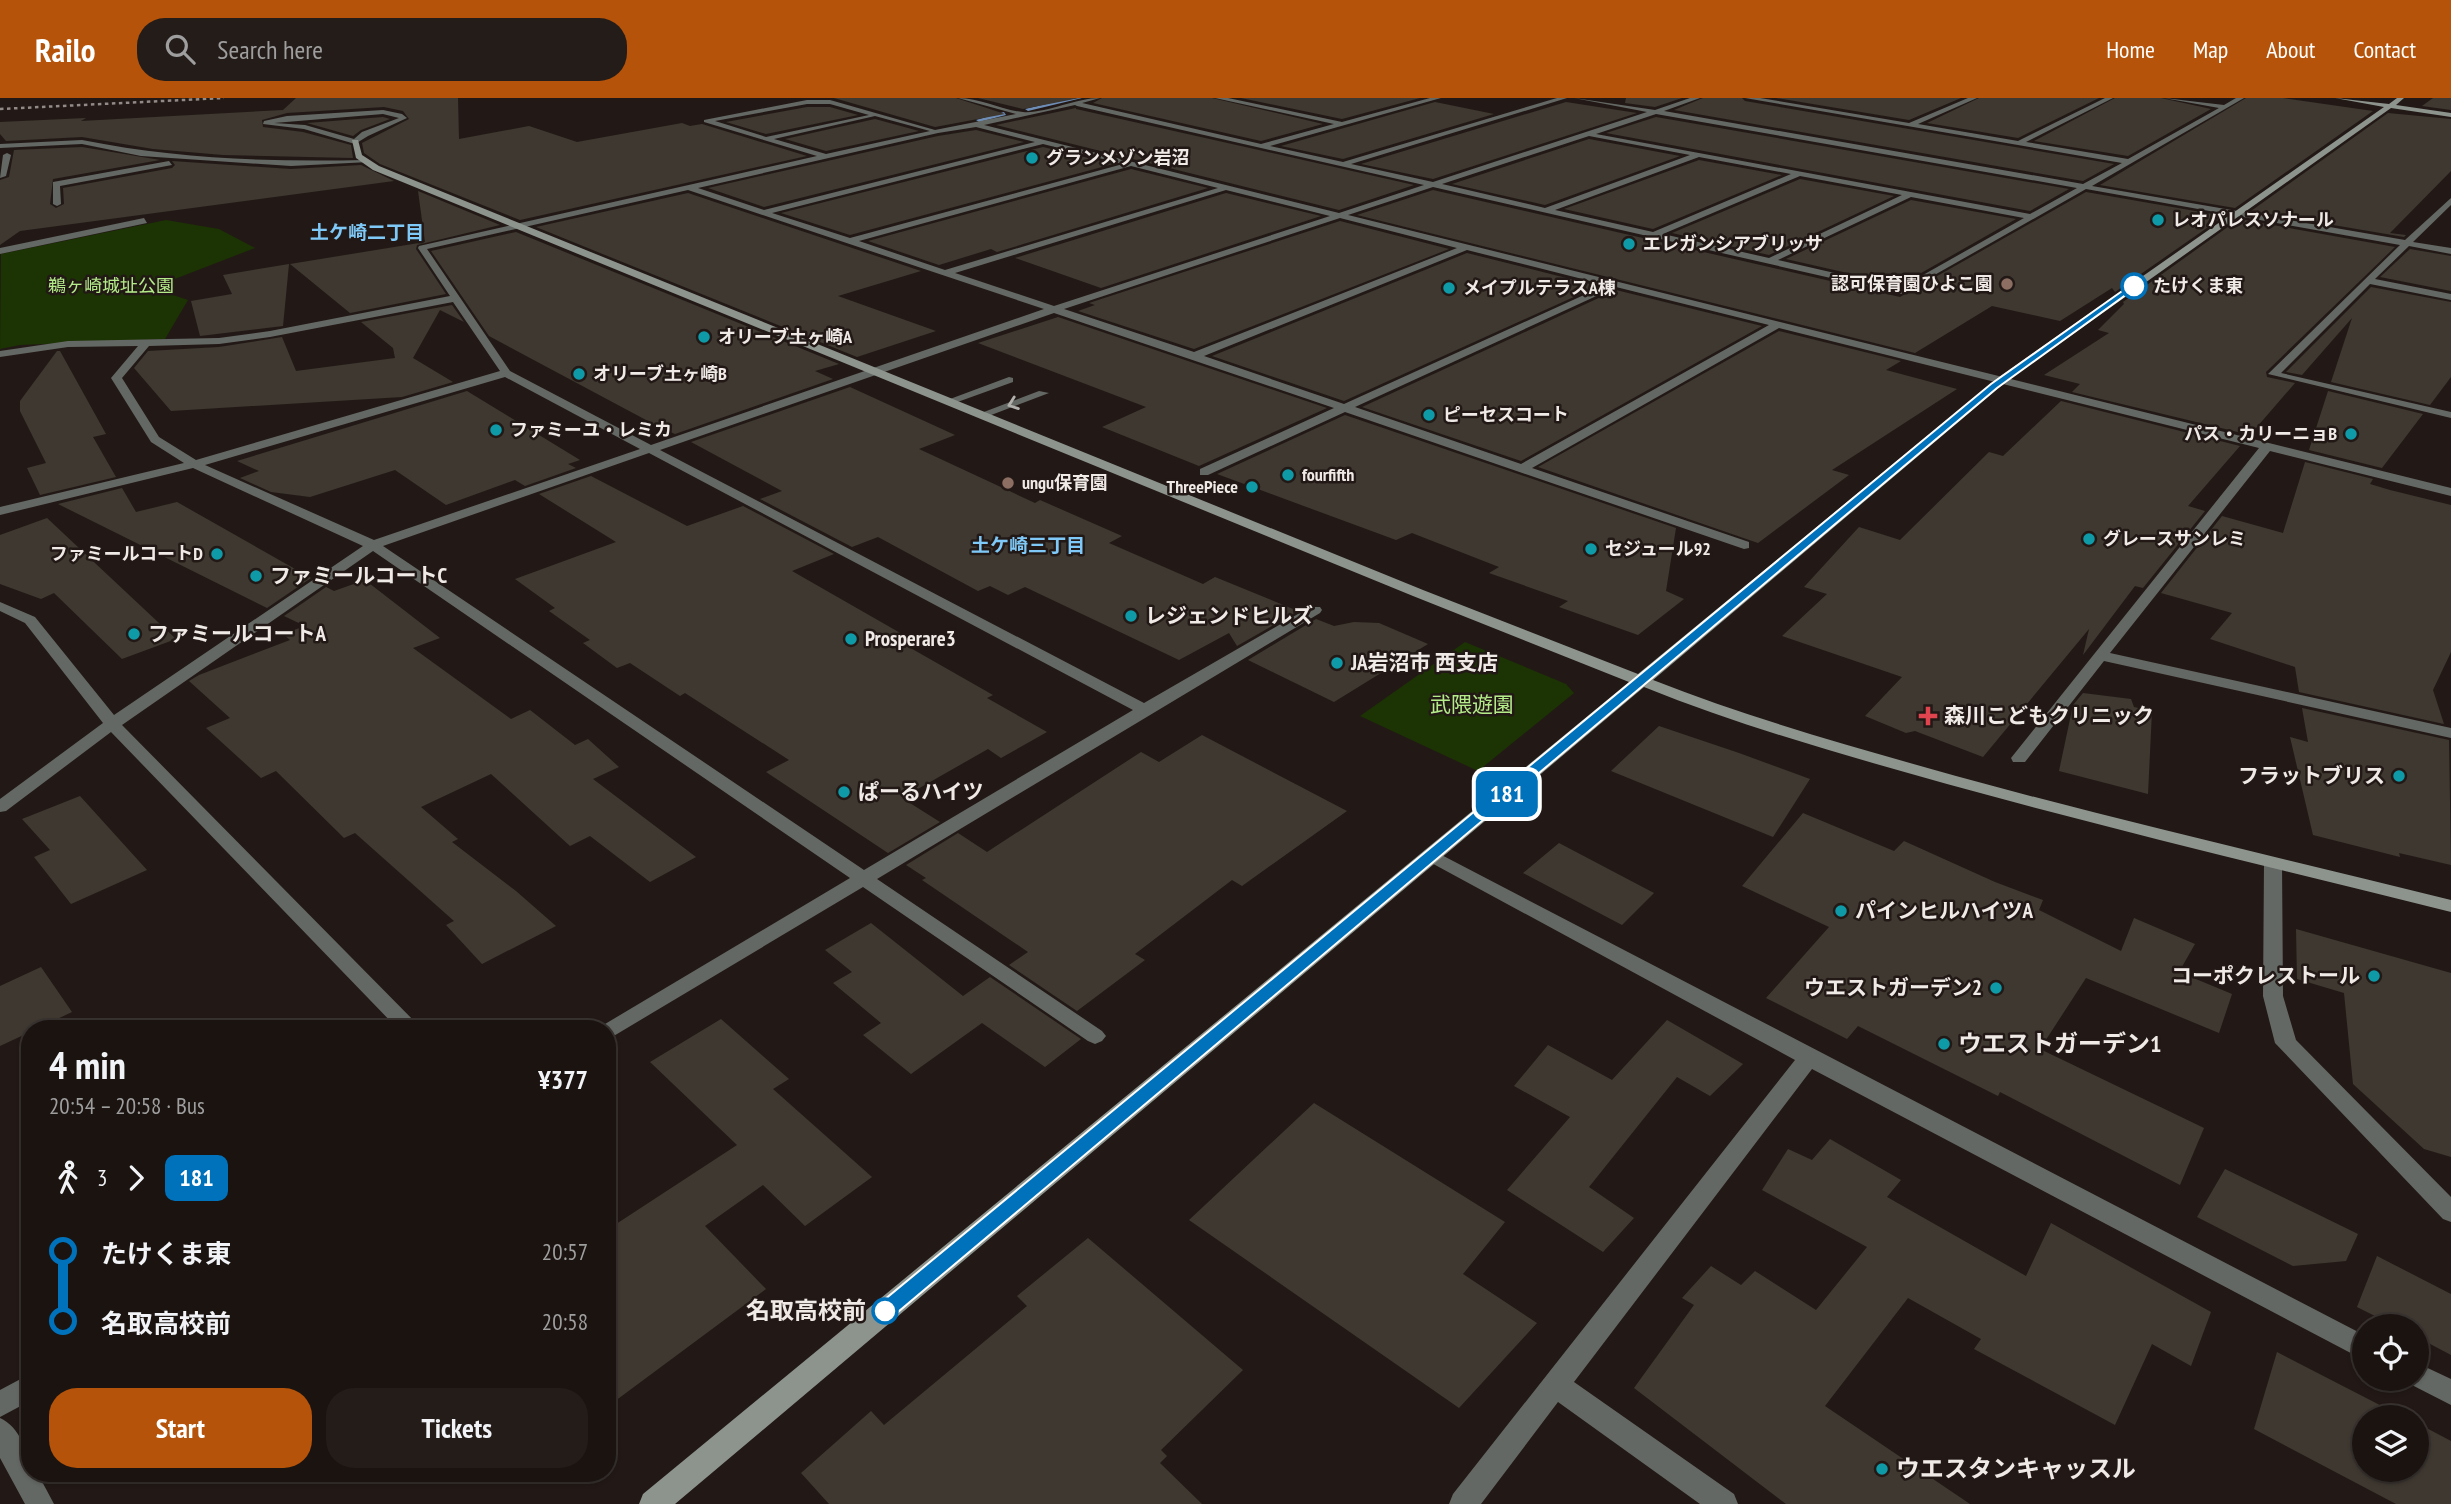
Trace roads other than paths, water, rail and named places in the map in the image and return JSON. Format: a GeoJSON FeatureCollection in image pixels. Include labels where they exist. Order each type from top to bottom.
{"type":"FeatureCollection","features":[{"type":"Feature","properties":{"kind":"street"},"geometry":{"type":"LineString","coordinates":[[961,98],[1024,114]]}},
{"type":"Feature","properties":{"kind":"street"},"geometry":{"type":"LineString","coordinates":[[1011,110],[1097,98]]}},
{"type":"Feature","properties":{"kind":"street"},"geometry":{"type":"LineString","coordinates":[[1219,98],[1342,124]]}},
{"type":"Feature","properties":{"kind":"street"},"geometry":{"type":"LineString","coordinates":[[1261,146],[1437,98]]}},
{"type":"Feature","properties":{"kind":"street"},"geometry":{"type":"LineString","coordinates":[[1342,164],[1564,98]]}},
{"type":"Feature","properties":{"kind":"street"},"geometry":{"type":"LineString","coordinates":[[1577,98],[2451,251]]}},
{"type":"Feature","properties":{"kind":"street"},"geometry":{"type":"LineString","coordinates":[[0,807],[112,724],[373,545],[1055,310],[1697,98]]}},
{"type":"Feature","properties":{"kind":"street"},"geometry":{"type":"LineString","coordinates":[[1748,98],[2132,162]]}},
{"type":"Feature","properties":{"kind":"street"},"geometry":{"type":"LineString","coordinates":[[1910,125],[1974,98]]}},
{"type":"Feature","properties":{"kind":"street"},"geometry":{"type":"LineString","coordinates":[[2019,143],[2110,98]]}},
{"type":"Feature","properties":{"kind":"street"},"geometry":{"type":"LineString","coordinates":[[2166,98],[2226,107]]}},
{"type":"Feature","properties":{"kind":"street"},"geometry":{"type":"LineString","coordinates":[[1143,709],[506,373],[422,248],[824,156],[976,125],[1070,101],[1901,291],[2241,98]]}},
{"type":"Feature","properties":{"kind":"street"},"geometry":{"type":"LineString","coordinates":[[2338,98],[2451,115]]}},
{"type":"Feature","properties":{"kind":"street"},"geometry":{"type":"LineString","coordinates":[[653,1504],[2003,379],[2401,98]]}},
{"type":"Feature","properties":{"kind":"street"},"geometry":{"type":"LineString","coordinates":[[824,156],[706,121],[807,102],[830,102],[938,131]]}},
{"type":"Feature","properties":{"kind":"street"},"geometry":{"type":"LineString","coordinates":[[1811,108],[1830,102]]}},
{"type":"Feature","properties":{"kind":"street"},"geometry":{"type":"LineString","coordinates":[[383,112],[395,113],[404,118],[365,134],[355,142],[305,127],[266,124],[287,118],[383,112]]}},
{"type":"Feature","properties":{"kind":"street"},"geometry":{"type":"LineString","coordinates":[[305,127],[318,118],[334,115]]}},
{"type":"Feature","properties":{"kind":"street"},"geometry":{"type":"LineString","coordinates":[[766,138],[877,115]]}},
{"type":"Feature","properties":{"kind":"street"},"geometry":{"type":"LineString","coordinates":[[976,125],[2451,492]]}},
{"type":"Feature","properties":{"kind":"street"},"geometry":{"type":"LineString","coordinates":[[1589,134],[2032,217]]}},
{"type":"Feature","properties":{"kind":"street"},"geometry":{"type":"LineString","coordinates":[[0,146],[82,142],[141,154],[189,159],[291,164],[365,162],[874,372],[1715,710],[1804,739],[2054,808],[2451,906]]}},
{"type":"Feature","properties":{"kind":"street"},"geometry":{"type":"LineString","coordinates":[[355,142],[355,149],[365,162]]}},
{"type":"Feature","properties":{"kind":"street"},"geometry":{"type":"LineString","coordinates":[[765,212],[1042,143]]}},
{"type":"Feature","properties":{"kind":"street"},"geometry":{"type":"LineString","coordinates":[[0,176],[7,155]]}},
{"type":"Feature","properties":{"kind":"street"},"geometry":{"type":"LineString","coordinates":[[1546,210],[1698,155]]}},
{"type":"Feature","properties":{"kind":"street"},"geometry":{"type":"LineString","coordinates":[[57,204],[56,184],[189,159]]}},
{"type":"Feature","properties":{"kind":"street"},"geometry":{"type":"LineString","coordinates":[[850,241],[1130,164]]}},
{"type":"Feature","properties":{"kind":"street"},"geometry":{"type":"LineString","coordinates":[[1654,235],[1799,174]]}},
{"type":"Feature","properties":{"kind":"street"},"geometry":{"type":"LineString","coordinates":[[690,188],[1194,356],[1744,545]]}},
{"type":"Feature","properties":{"kind":"street"},"geometry":{"type":"LineString","coordinates":[[945,273],[1226,188]]}},
{"type":"Feature","properties":{"kind":"street"},"geometry":{"type":"LineString","coordinates":[[1770,261],[1911,194]]}},
{"type":"Feature","properties":{"kind":"street"},"geometry":{"type":"LineString","coordinates":[[2451,200],[2273,374],[2451,415]]}},
{"type":"Feature","properties":{"kind":"street"},"geometry":{"type":"LineString","coordinates":[[2438,212],[2451,214]]}},
{"type":"Feature","properties":{"kind":"street"},"geometry":{"type":"LineString","coordinates":[[0,251],[144,221]]}},
{"type":"Feature","properties":{"kind":"street"},"geometry":{"type":"LineString","coordinates":[[1194,356],[1467,247]]}},
{"type":"Feature","properties":{"kind":"street"},"geometry":{"type":"LineString","coordinates":[[2369,281],[2451,297]]}},
{"type":"Feature","properties":{"kind":"street"},"geometry":{"type":"LineString","coordinates":[[1204,472],[1615,284]]}},
{"type":"Feature","properties":{"kind":"street"},"geometry":{"type":"LineString","coordinates":[[0,354],[68,344],[219,341],[270,334],[457,298]]}},
{"type":"Feature","properties":{"kind":"street"},"geometry":{"type":"LineString","coordinates":[[1521,469],[1779,324]]}},
{"type":"Feature","properties":{"kind":"street"},"geometry":{"type":"LineString","coordinates":[[145,344],[116,378],[155,439],[194,464],[373,545],[1095,1036]]}},
{"type":"Feature","properties":{"kind":"street"},"geometry":{"type":"LineString","coordinates":[[0,511],[194,464],[506,373]]}},
{"type":"Feature","properties":{"kind":"street"},"geometry":{"type":"LineString","coordinates":[[948,402],[1009,380]]}},
{"type":"Feature","properties":{"kind":"street"},"geometry":{"type":"LineString","coordinates":[[982,415],[1043,393]]}},
{"type":"Feature","properties":{"kind":"street"},"geometry":{"type":"LineString","coordinates":[[2019,758],[2267,446]]}},
{"type":"Feature","properties":{"kind":"street"},"geometry":{"type":"LineString","coordinates":[[0,606],[30,620],[112,724],[402,1020]]}},
{"type":"Feature","properties":{"kind":"street"},"geometry":{"type":"LineString","coordinates":[[616,1027],[866,879],[1143,709],[1315,610]]}},
{"type":"Feature","properties":{"kind":"street"},"geometry":{"type":"LineString","coordinates":[[2102,656],[2451,733]]}},
{"type":"Feature","properties":{"kind":"street"},"geometry":{"type":"LineString","coordinates":[[1432,856],[1809,1058],[2352,1342]]}},
{"type":"Feature","properties":{"kind":"street"},"geometry":{"type":"LineString","coordinates":[[2273,864],[2273,996],[2286,1043],[2451,1212]]}},
{"type":"Feature","properties":{"kind":"street"},"geometry":{"type":"LineString","coordinates":[[1463,1504],[1809,1058]]}},
{"type":"Feature","properties":{"kind":"street"},"geometry":{"type":"LineString","coordinates":[[2429,1382],[2451,1393]]}},
{"type":"Feature","properties":{"kind":"street"},"geometry":{"type":"LineString","coordinates":[[1555,1384],[1724,1504]]}},
{"type":"Feature","properties":{"kind":"street"},"geometry":{"type":"LineString","coordinates":[[0,1405],[21,1392]]}},
{"type":"Feature","properties":{"kind":"street"},"geometry":{"type":"LineString","coordinates":[[0,1431],[21,1469]]}},
{"type":"Feature","properties":{"kind":"street"},"geometry":{"type":"LineString","coordinates":[[28,1482],[40,1504]]}},
{"type":"Feature","properties":{"kind":"waterway"},"geometry":{"type":"LineString","coordinates":[[1028,109],[1079,98]]}},
{"type":"Feature","properties":{"kind":"waterway"},"geometry":{"type":"LineString","coordinates":[[979,120],[1004,114]]}},
{"type":"Feature","properties":{"kind":"railway"},"geometry":{"type":"LineString","coordinates":[[0,109],[224,98]]}},
{"type":"Feature","properties":{"kind":"place","name":"グランメゾン岩沼"},"geometry":{"type":"Point","coordinates":[1032,158]}},
{"type":"Feature","properties":{"kind":"place","name":"レオパレスソナール"},"geometry":{"type":"Point","coordinates":[2158,220]}},
{"type":"Feature","properties":{"kind":"place","name":"エレガンシアブリッサ"},"geometry":{"type":"Point","coordinates":[1629,244]}},
{"type":"Feature","properties":{"kind":"place","name":"認可保育園ひよこ園"},"geometry":{"type":"Point","coordinates":[2007,284]}},
{"type":"Feature","properties":{"kind":"place","name":"たけくま東"},"geometry":{"type":"Point","coordinates":[2134,286]}},
{"type":"Feature","properties":{"kind":"place","name":"メイプルテラスA棟"},"geometry":{"type":"Point","coordinates":[1449,288]}},
{"type":"Feature","properties":{"kind":"place","name":"オリーブ土ヶ崎A"},"geometry":{"type":"Point","coordinates":[704,337]}},
{"type":"Feature","properties":{"kind":"place","name":"オリーブ土ヶ崎B"},"geometry":{"type":"Point","coordinates":[579,374]}},
{"type":"Feature","properties":{"kind":"place","name":"ピーセスコート"},"geometry":{"type":"Point","coordinates":[1429,415]}},
{"type":"Feature","properties":{"kind":"place","name":"ファミーユ・レミカ"},"geometry":{"type":"Point","coordinates":[496,430]}},
{"type":"Feature","properties":{"kind":"place","name":"パス・カリーニョB"},"geometry":{"type":"Point","coordinates":[2351,434]}},
{"type":"Feature","properties":{"kind":"place","name":"fourfifth"},"geometry":{"type":"Point","coordinates":[1288,475]}},
{"type":"Feature","properties":{"kind":"place","name":"ungu保育園"},"geometry":{"type":"Point","coordinates":[1008,483]}},
{"type":"Feature","properties":{"kind":"place","name":"ThreePiece"},"geometry":{"type":"Point","coordinates":[1252,487]}},
{"type":"Feature","properties":{"kind":"place","name":"グレースサンレミ"},"geometry":{"type":"Point","coordinates":[2089,539]}},
{"type":"Feature","properties":{"kind":"place","name":"セジュール92"},"geometry":{"type":"Point","coordinates":[1591,549]}},
{"type":"Feature","properties":{"kind":"place","name":"ファミールコートD"},"geometry":{"type":"Point","coordinates":[217,554]}},
{"type":"Feature","properties":{"kind":"place","name":"ファミールコートC"},"geometry":{"type":"Point","coordinates":[256,576]}},
{"type":"Feature","properties":{"kind":"place","name":"レジェンドヒルズ"},"geometry":{"type":"Point","coordinates":[1131,616]}},
{"type":"Feature","properties":{"kind":"place","name":"ファミールコートA"},"geometry":{"type":"Point","coordinates":[134,634]}},
{"type":"Feature","properties":{"kind":"place","name":"Prosperare3"},"geometry":{"type":"Point","coordinates":[851,639]}},
{"type":"Feature","properties":{"kind":"place","name":"JA岩沼市 西支店"},"geometry":{"type":"Point","coordinates":[1337,663]}},
{"type":"Feature","properties":{"kind":"place","name":"森川こどもクリニック"},"geometry":{"type":"Point","coordinates":[1928,716]}},
{"type":"Feature","properties":{"kind":"place","name":"フラットブリス"},"geometry":{"type":"Point","coordinates":[2399,776]}},
{"type":"Feature","properties":{"kind":"place","name":"ぱーるハイツ"},"geometry":{"type":"Point","coordinates":[844,792]}},
{"type":"Feature","properties":{"kind":"place","name":"パインヒルハイツA"},"geometry":{"type":"Point","coordinates":[1841,911]}},
{"type":"Feature","properties":{"kind":"place","name":"コーポクレストール"},"geometry":{"type":"Point","coordinates":[2374,976]}},
{"type":"Feature","properties":{"kind":"place","name":"ウエストガーデン2"},"geometry":{"type":"Point","coordinates":[1996,988]}},
{"type":"Feature","properties":{"kind":"place","name":"ウエストガーデン1"},"geometry":{"type":"Point","coordinates":[1944,1044]}},
{"type":"Feature","properties":{"kind":"place","name":"名取高校前"},"geometry":{"type":"Point","coordinates":[885,1311]}},
{"type":"Feature","properties":{"kind":"place","name":"ウエスタンキャッスル"},"geometry":{"type":"Point","coordinates":[1882,1469]}},
{"type":"Feature","properties":{"kind":"district","name":"土ケ崎二丁目"},"geometry":{"type":"Point","coordinates":[367,232]}},
{"type":"Feature","properties":{"kind":"district","name":"土ケ崎三丁目"},"geometry":{"type":"Point","coordinates":[1028,545]}},
{"type":"Feature","properties":{"kind":"park label","name":"鵜ヶ崎城址公園"},"geometry":{"type":"Point","coordinates":[111,286]}},
{"type":"Feature","properties":{"kind":"park label","name":"武隈遊園"},"geometry":{"type":"Point","coordinates":[1472,705]}}]}
